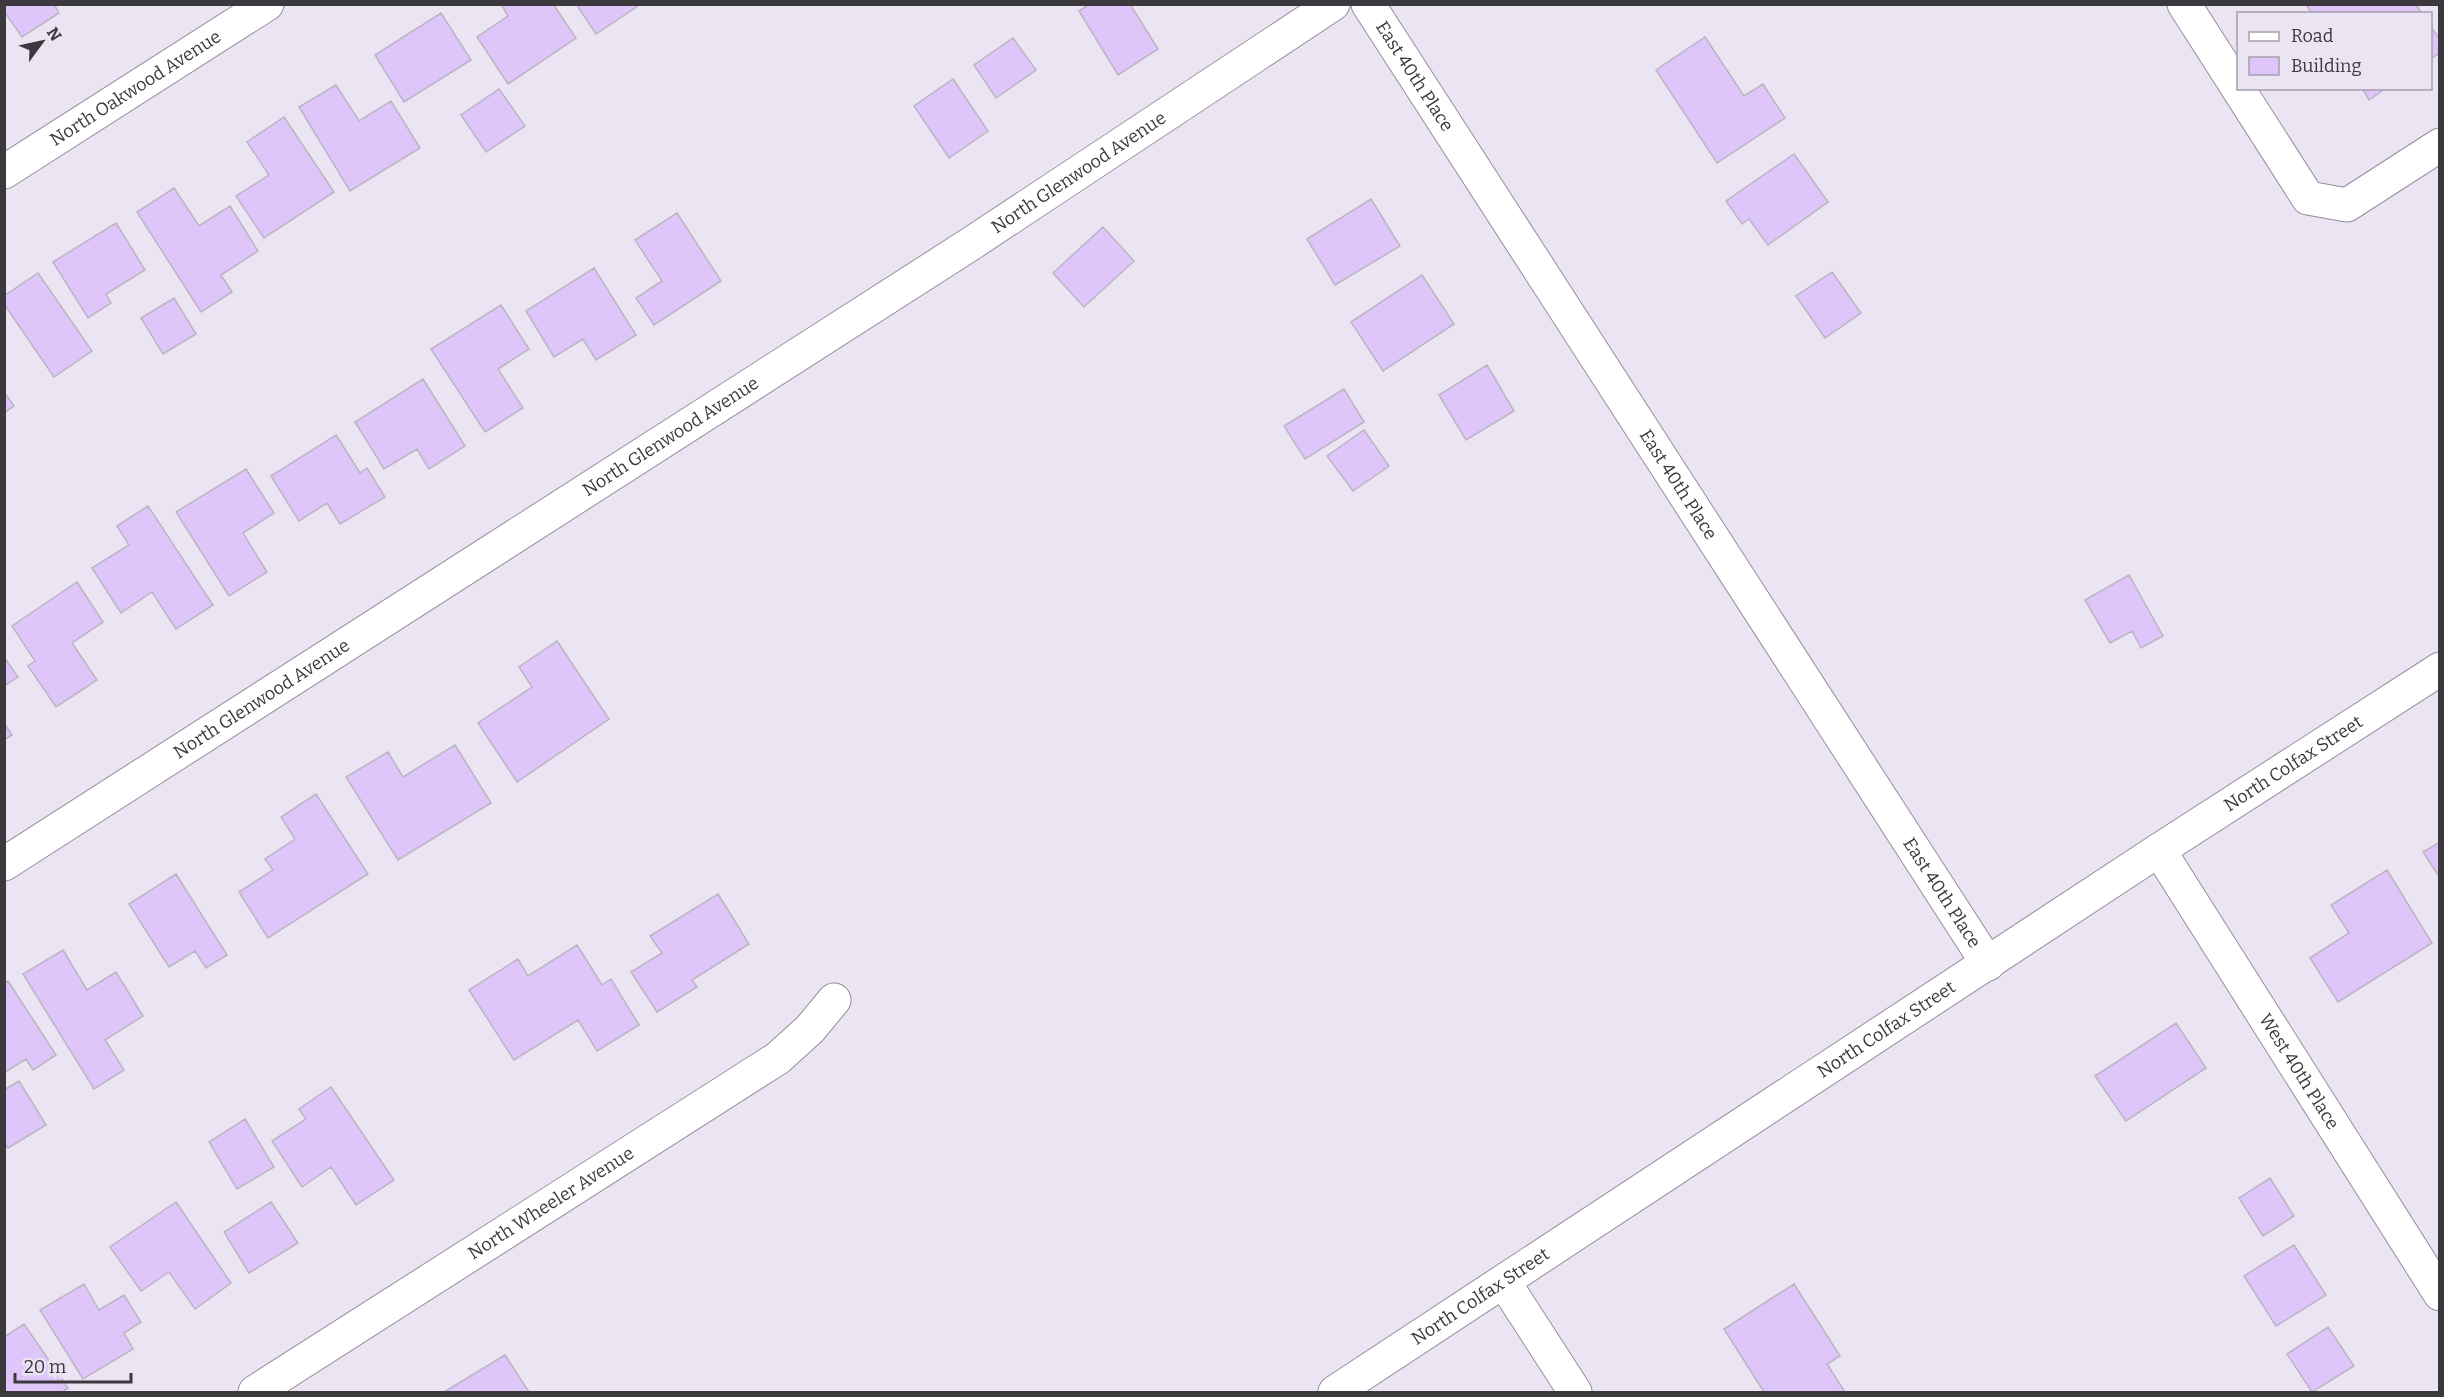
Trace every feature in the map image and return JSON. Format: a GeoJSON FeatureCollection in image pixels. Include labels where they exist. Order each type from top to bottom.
{"type":"FeatureCollection","features":[{"type":"Feature","properties":{"kind":"street","name":"North Oakwood Avenue"},"geometry":{"type":"LineString","coordinates":[[4,172],[267,4]]}},
{"type":"Feature","properties":{"kind":"street","name":"North Glenwood Avenue"},"geometry":{"type":"LineString","coordinates":[[4,864],[972,243],[1333,4]]}},
{"type":"Feature","properties":{"kind":"street","name":"East 40th Place"},"geometry":{"type":"LineString","coordinates":[[1368,4],[1988,964]]}},
{"type":"Feature","properties":{"kind":"street"},"geometry":{"type":"LineString","coordinates":[[2184,4],[2237,88]]}},
{"type":"Feature","properties":{"kind":"street"},"geometry":{"type":"LineString","coordinates":[[2239,90],[2307,198],[2347,205],[2439,145]]}},
{"type":"Feature","properties":{"kind":"street","name":"North Colfax Street"},"geometry":{"type":"LineString","coordinates":[[1335,1392],[2159,850],[2439,669]]}},
{"type":"Feature","properties":{"kind":"street","name":"West 40th Place"},"geometry":{"type":"LineString","coordinates":[[2159,850],[2439,1294]]}},
{"type":"Feature","properties":{"kind":"street","name":"North Wheeler Avenue"},"geometry":{"type":"LineString","coordinates":[[255,1392],[778,1058],[795,1045],[834,1000]]}},
{"type":"Feature","properties":{"kind":"street"},"geometry":{"type":"LineString","coordinates":[[1504,1282],[1575,1392]]}},
{"type":"Feature","properties":{"kind":"building"},"geometry":{"type":"Polygon","coordinates":[[[4,4],[54,4],[59,13],[22,37],[4,11],[4,4]]]}},
{"type":"Feature","properties":{"kind":"building"},"geometry":{"type":"Polygon","coordinates":[[[501,4],[553,4],[576,38],[508,84],[477,37],[508,16],[501,4]]]}},
{"type":"Feature","properties":{"kind":"building"},"geometry":{"type":"Polygon","coordinates":[[[576,4],[641,4],[596,34],[576,4]]]}},
{"type":"Feature","properties":{"kind":"building"},"geometry":{"type":"Polygon","coordinates":[[[1090,4],[1130,4],[1158,49],[1118,75],[1079,11],[1090,4]]]}},
{"type":"Feature","properties":{"kind":"building"},"geometry":{"type":"Polygon","coordinates":[[[2306,4],[2416,4],[2421,12],[2311,12],[2306,4]]]}},
{"type":"Feature","properties":{"kind":"building"},"geometry":{"type":"Polygon","coordinates":[[[441,13],[471,60],[404,102],[375,55],[441,13]]]}},
{"type":"Feature","properties":{"kind":"building"},"geometry":{"type":"Polygon","coordinates":[[[2432,29],[2440,39],[2440,53],[2432,58],[2432,29]]]}},
{"type":"Feature","properties":{"kind":"building"},"geometry":{"type":"Polygon","coordinates":[[[1705,37],[1744,96],[1763,84],[1785,118],[1717,163],[1656,70],[1705,37]]]}},
{"type":"Feature","properties":{"kind":"building"},"geometry":{"type":"Polygon","coordinates":[[[1013,38],[1036,70],[996,98],[974,65],[1013,38]]]}},
{"type":"Feature","properties":{"kind":"building"},"geometry":{"type":"Polygon","coordinates":[[[953,79],[988,131],[949,158],[914,106],[953,79]]]}},
{"type":"Feature","properties":{"kind":"building"},"geometry":{"type":"Polygon","coordinates":[[[336,85],[359,121],[391,101],[420,148],[350,191],[299,107],[336,85]]]}},
{"type":"Feature","properties":{"kind":"building"},"geometry":{"type":"Polygon","coordinates":[[[499,89],[525,126],[486,152],[461,115],[499,89]]]}},
{"type":"Feature","properties":{"kind":"building"},"geometry":{"type":"Polygon","coordinates":[[[2363,90],[2383,90],[2369,100],[2363,90]]]}},
{"type":"Feature","properties":{"kind":"building"},"geometry":{"type":"Polygon","coordinates":[[[284,117],[334,192],[264,238],[236,196],[269,175],[247,142],[284,117]]]}},
{"type":"Feature","properties":{"kind":"building"},"geometry":{"type":"Polygon","coordinates":[[[1794,154],[1828,202],[1768,245],[1749,219],[1742,224],[1726,201],[1794,154]]]}},
{"type":"Feature","properties":{"kind":"building"},"geometry":{"type":"Polygon","coordinates":[[[174,188],[199,226],[230,206],[258,251],[221,275],[232,292],[201,312],[137,212],[174,188]]]}},
{"type":"Feature","properties":{"kind":"building"},"geometry":{"type":"Polygon","coordinates":[[[1371,199],[1400,246],[1335,285],[1307,239],[1371,199]]]}},
{"type":"Feature","properties":{"kind":"building"},"geometry":{"type":"Polygon","coordinates":[[[677,213],[721,281],[654,325],[636,298],[662,281],[635,240],[677,213]]]}},
{"type":"Feature","properties":{"kind":"building"},"geometry":{"type":"Polygon","coordinates":[[[116,223],[145,270],[106,294],[111,303],[88,318],[53,262],[116,223]]]}},
{"type":"Feature","properties":{"kind":"building"},"geometry":{"type":"Polygon","coordinates":[[[1103,227],[1134,261],[1084,307],[1053,273],[1103,227]]]}},
{"type":"Feature","properties":{"kind":"building"},"geometry":{"type":"Polygon","coordinates":[[[594,268],[636,335],[596,360],[583,339],[554,357],[526,311],[594,268]]]}},
{"type":"Feature","properties":{"kind":"building"},"geometry":{"type":"Polygon","coordinates":[[[1832,272],[1861,313],[1825,338],[1796,296],[1832,272]]]}},
{"type":"Feature","properties":{"kind":"building"},"geometry":{"type":"Polygon","coordinates":[[[38,273],[92,351],[54,377],[4,304],[4,296],[38,273]]]}},
{"type":"Feature","properties":{"kind":"building"},"geometry":{"type":"Polygon","coordinates":[[[1422,275],[1454,324],[1383,371],[1351,322],[1422,275]]]}},
{"type":"Feature","properties":{"kind":"building"},"geometry":{"type":"Polygon","coordinates":[[[174,298],[196,334],[163,354],[141,318],[174,298]]]}},
{"type":"Feature","properties":{"kind":"building"},"geometry":{"type":"Polygon","coordinates":[[[501,305],[529,349],[498,369],[523,408],[485,432],[431,349],[501,305]]]}},
{"type":"Feature","properties":{"kind":"building"},"geometry":{"type":"Polygon","coordinates":[[[1487,365],[1514,411],[1466,440],[1439,395],[1487,365]]]}},
{"type":"Feature","properties":{"kind":"building"},"geometry":{"type":"Polygon","coordinates":[[[423,379],[465,446],[429,469],[417,449],[384,469],[355,422],[423,379]]]}},
{"type":"Feature","properties":{"kind":"building"},"geometry":{"type":"Polygon","coordinates":[[[1344,389],[1364,422],[1305,459],[1284,426],[1344,389]]]}},
{"type":"Feature","properties":{"kind":"building"},"geometry":{"type":"Polygon","coordinates":[[[4,392],[14,406],[4,413],[4,392]]]}},
{"type":"Feature","properties":{"kind":"building"},"geometry":{"type":"Polygon","coordinates":[[[1364,430],[1389,466],[1353,491],[1327,456],[1364,430]]]}},
{"type":"Feature","properties":{"kind":"building"},"geometry":{"type":"Polygon","coordinates":[[[336,435],[360,473],[367,468],[385,497],[340,524],[327,503],[299,521],[271,476],[336,435]]]}},
{"type":"Feature","properties":{"kind":"building"},"geometry":{"type":"Polygon","coordinates":[[[246,469],[274,513],[243,533],[267,572],[229,596],[176,512],[246,469]]]}},
{"type":"Feature","properties":{"kind":"building"},"geometry":{"type":"Polygon","coordinates":[[[148,506],[213,605],[176,629],[152,592],[121,613],[92,568],[129,545],[117,526],[148,506]]]}},
{"type":"Feature","properties":{"kind":"building"},"geometry":{"type":"Polygon","coordinates":[[[2129,575],[2163,636],[2141,648],[2132,631],[2110,643],[2085,600],[2129,575]]]}},
{"type":"Feature","properties":{"kind":"building"},"geometry":{"type":"Polygon","coordinates":[[[77,582],[103,622],[72,643],[97,680],[56,707],[28,666],[35,661],[12,626],[77,582]]]}},
{"type":"Feature","properties":{"kind":"building"},"geometry":{"type":"Polygon","coordinates":[[[557,641],[609,719],[517,782],[478,723],[532,687],[519,667],[557,641]]]}},
{"type":"Feature","properties":{"kind":"building"},"geometry":{"type":"Polygon","coordinates":[[[4,657],[18,677],[4,686],[4,657]]]}},
{"type":"Feature","properties":{"kind":"building"},"geometry":{"type":"Polygon","coordinates":[[[4,723],[12,735],[4,740],[4,723]]]}},
{"type":"Feature","properties":{"kind":"building"},"geometry":{"type":"Polygon","coordinates":[[[455,745],[491,803],[398,860],[346,777],[388,752],[403,777],[455,745]]]}},
{"type":"Feature","properties":{"kind":"building"},"geometry":{"type":"Polygon","coordinates":[[[316,794],[368,874],[268,938],[239,892],[273,870],[265,859],[295,839],[281,817],[316,794]]]}},
{"type":"Feature","properties":{"kind":"building"},"geometry":{"type":"Polygon","coordinates":[[[2440,842],[2440,878],[2423,852],[2440,842]]]}},
{"type":"Feature","properties":{"kind":"building"},"geometry":{"type":"Polygon","coordinates":[[[2387,870],[2432,943],[2338,1002],[2310,958],[2349,933],[2331,905],[2387,870]]]}},
{"type":"Feature","properties":{"kind":"building"},"geometry":{"type":"Polygon","coordinates":[[[176,874],[227,955],[206,968],[195,951],[169,967],[129,904],[176,874]]]}},
{"type":"Feature","properties":{"kind":"building"},"geometry":{"type":"Polygon","coordinates":[[[718,894],[749,944],[692,980],[697,987],[657,1012],[631,972],[662,953],[650,936],[718,894]]]}},
{"type":"Feature","properties":{"kind":"building"},"geometry":{"type":"Polygon","coordinates":[[[577,945],[602,985],[611,979],[639,1025],[597,1051],[578,1020],[514,1060],[469,990],[518,959],[528,976],[577,945]]]}},
{"type":"Feature","properties":{"kind":"building"},"geometry":{"type":"Polygon","coordinates":[[[63,950],[87,990],[116,972],[143,1016],[105,1040],[124,1070],[94,1089],[23,974],[63,950]]]}},
{"type":"Feature","properties":{"kind":"building"},"geometry":{"type":"Polygon","coordinates":[[[8,981],[56,1055],[33,1070],[26,1059],[4,1073],[4,984],[8,981]]]}},
{"type":"Feature","properties":{"kind":"building"},"geometry":{"type":"Polygon","coordinates":[[[2176,1023],[2206,1068],[2126,1121],[2095,1076],[2176,1023]]]}},
{"type":"Feature","properties":{"kind":"building"},"geometry":{"type":"Polygon","coordinates":[[[19,1081],[46,1125],[8,1148],[4,1142],[4,1090],[19,1081]]]}},
{"type":"Feature","properties":{"kind":"building"},"geometry":{"type":"Polygon","coordinates":[[[331,1087],[394,1180],[356,1205],[331,1167],[302,1187],[272,1141],[306,1119],[299,1109],[331,1087]]]}},
{"type":"Feature","properties":{"kind":"building"},"geometry":{"type":"Polygon","coordinates":[[[245,1119],[274,1167],[237,1189],[209,1142],[245,1119]]]}},
{"type":"Feature","properties":{"kind":"building"},"geometry":{"type":"Polygon","coordinates":[[[2270,1178],[2294,1216],[2263,1236],[2239,1198],[2270,1178]]]}},
{"type":"Feature","properties":{"kind":"building"},"geometry":{"type":"Polygon","coordinates":[[[176,1202],[231,1283],[195,1309],[169,1272],[141,1291],[110,1247],[176,1202]]]}},
{"type":"Feature","properties":{"kind":"building"},"geometry":{"type":"Polygon","coordinates":[[[271,1202],[298,1243],[249,1273],[224,1232],[271,1202]]]}},
{"type":"Feature","properties":{"kind":"building"},"geometry":{"type":"Polygon","coordinates":[[[2294,1245],[2326,1295],[2276,1326],[2244,1276],[2294,1245]]]}},
{"type":"Feature","properties":{"kind":"building"},"geometry":{"type":"Polygon","coordinates":[[[84,1284],[99,1310],[124,1295],[141,1322],[124,1333],[133,1349],[83,1379],[40,1310],[84,1284]]]}},
{"type":"Feature","properties":{"kind":"building"},"geometry":{"type":"Polygon","coordinates":[[[1794,1284],[1840,1356],[1827,1364],[1845,1392],[1764,1392],[1724,1329],[1794,1284]]]}},
{"type":"Feature","properties":{"kind":"building"},"geometry":{"type":"Polygon","coordinates":[[[24,1324],[68,1388],[62,1392],[4,1392],[4,1337],[24,1324]]]}},
{"type":"Feature","properties":{"kind":"building"},"geometry":{"type":"Polygon","coordinates":[[[2328,1327],[2354,1366],[2312,1392],[2287,1354],[2328,1327]]]}},
{"type":"Feature","properties":{"kind":"building"},"geometry":{"type":"Polygon","coordinates":[[[505,1355],[529,1392],[444,1392],[505,1355]]]}}]}
